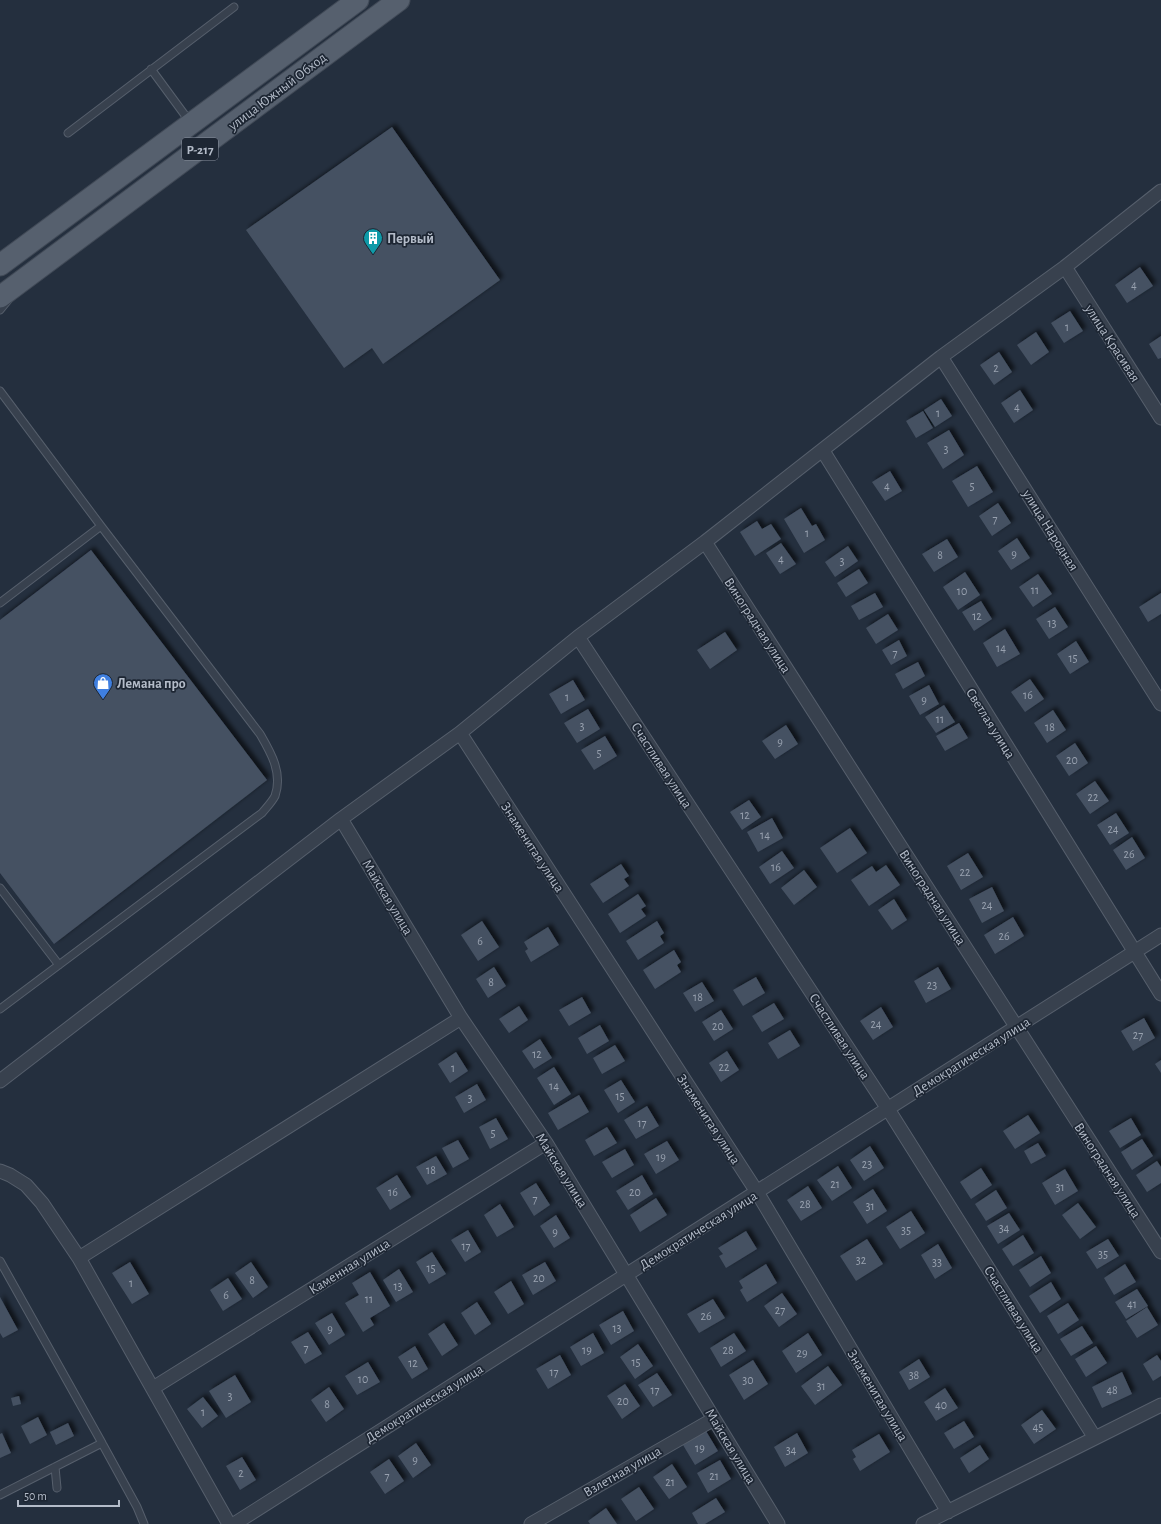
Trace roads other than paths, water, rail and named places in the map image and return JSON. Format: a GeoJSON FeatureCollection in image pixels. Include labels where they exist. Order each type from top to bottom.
{"type":"FeatureCollection","features":[{"type":"Feature","properties":{"kind":"main road","name":"улица Южный Обход"},"geometry":{"type":"LineString","coordinates":[[0,265],[358,0]]}},
{"type":"Feature","properties":{"kind":"main road","name":"улица Южный Обход"},"geometry":{"type":"LineString","coordinates":[[0,297],[399,0]]}},
{"type":"Feature","properties":{"kind":"street"},"geometry":{"type":"LineString","coordinates":[[0,1080],[341,819],[460,733],[578,637],[823,451],[941,357],[1065,267],[1161,191]]}},
{"type":"Feature","properties":{"kind":"street","name":"улица Красивая"},"geometry":{"type":"LineString","coordinates":[[1065,267],[1161,418]]}},
{"type":"Feature","properties":{"kind":"street","name":"улица Народная"},"geometry":{"type":"LineString","coordinates":[[941,357],[1161,704]]}},
{"type":"Feature","properties":{"kind":"street","name":"Светлая улица"},"geometry":{"type":"LineString","coordinates":[[823,451],[1134,953],[1161,994]]}},
{"type":"Feature","properties":{"kind":"street","name":"Виноградная улица"},"geometry":{"type":"LineString","coordinates":[[705,542],[1161,1252]]}},
{"type":"Feature","properties":{"kind":"street","name":"Счастливая улица"},"geometry":{"type":"LineString","coordinates":[[578,637],[888,1109],[1095,1438]]}},
{"type":"Feature","properties":{"kind":"street","name":"Знаменитая улица"},"geometry":{"type":"LineString","coordinates":[[460,733],[757,1192],[948,1512]]}},
{"type":"Feature","properties":{"kind":"street","name":"Майская улица"},"geometry":{"type":"LineString","coordinates":[[341,819],[461,1018],[546,1143],[778,1524]]}},
{"type":"Feature","properties":{"kind":"street","name":"Демократическая улица"},"geometry":{"type":"LineString","coordinates":[[234,1524],[1161,935]]}},
{"type":"Feature","properties":{"kind":"street"},"geometry":{"type":"LineString","coordinates":[[79,1258],[461,1018]]}},
{"type":"Feature","properties":{"kind":"street","name":"Каменная улица"},"geometry":{"type":"LineString","coordinates":[[153,1388],[546,1143]]}},
{"type":"Feature","properties":{"kind":"street"},"geometry":{"type":"LineString","coordinates":[[0,1171],[10,1175],[26,1186],[42,1203],[79,1258],[229,1524]]}},
{"type":"Feature","properties":{"kind":"street"},"geometry":{"type":"LineString","coordinates":[[924,1524],[1161,1405]]}},
{"type":"Feature","properties":{"kind":"street","name":"Взлетная улица"},"geometry":{"type":"LineString","coordinates":[[531,1524],[714,1419]]}},
{"type":"Feature","properties":{"kind":"lane"},"geometry":{"type":"LineString","coordinates":[[68,133],[234,7]]}},
{"type":"Feature","properties":{"kind":"lane"},"geometry":{"type":"LineString","coordinates":[[151,69],[191,124]]}},
{"type":"Feature","properties":{"kind":"lane"},"geometry":{"type":"LineString","coordinates":[[0,310],[30,275]]}},
{"type":"Feature","properties":{"kind":"lane"},"geometry":{"type":"LineString","coordinates":[[0,391],[260,734],[273,758],[278,778],[274,797],[262,813],[0,1009]]}},
{"type":"Feature","properties":{"kind":"lane"},"geometry":{"type":"LineString","coordinates":[[0,603],[101,526]]}},
{"type":"Feature","properties":{"kind":"lane"},"geometry":{"type":"LineString","coordinates":[[0,888],[59,965]]}},
{"type":"Feature","properties":{"kind":"lane"},"geometry":{"type":"LineString","coordinates":[[0,1261],[102,1443],[0,1495]]}},
{"type":"Feature","properties":{"kind":"lane"},"geometry":{"type":"LineString","coordinates":[[103,1446],[137,1506],[144,1524]]}},
{"type":"Feature","properties":{"kind":"lane"},"geometry":{"type":"LineString","coordinates":[[55,1467],[56,1488]]}},
{"type":"Feature","properties":{"kind":"place","name":"Первый"},"geometry":{"type":"Point","coordinates":[373,255]}},
{"type":"Feature","properties":{"kind":"place","name":"Лемана про"},"geometry":{"type":"Point","coordinates":[103,700]}}]}
